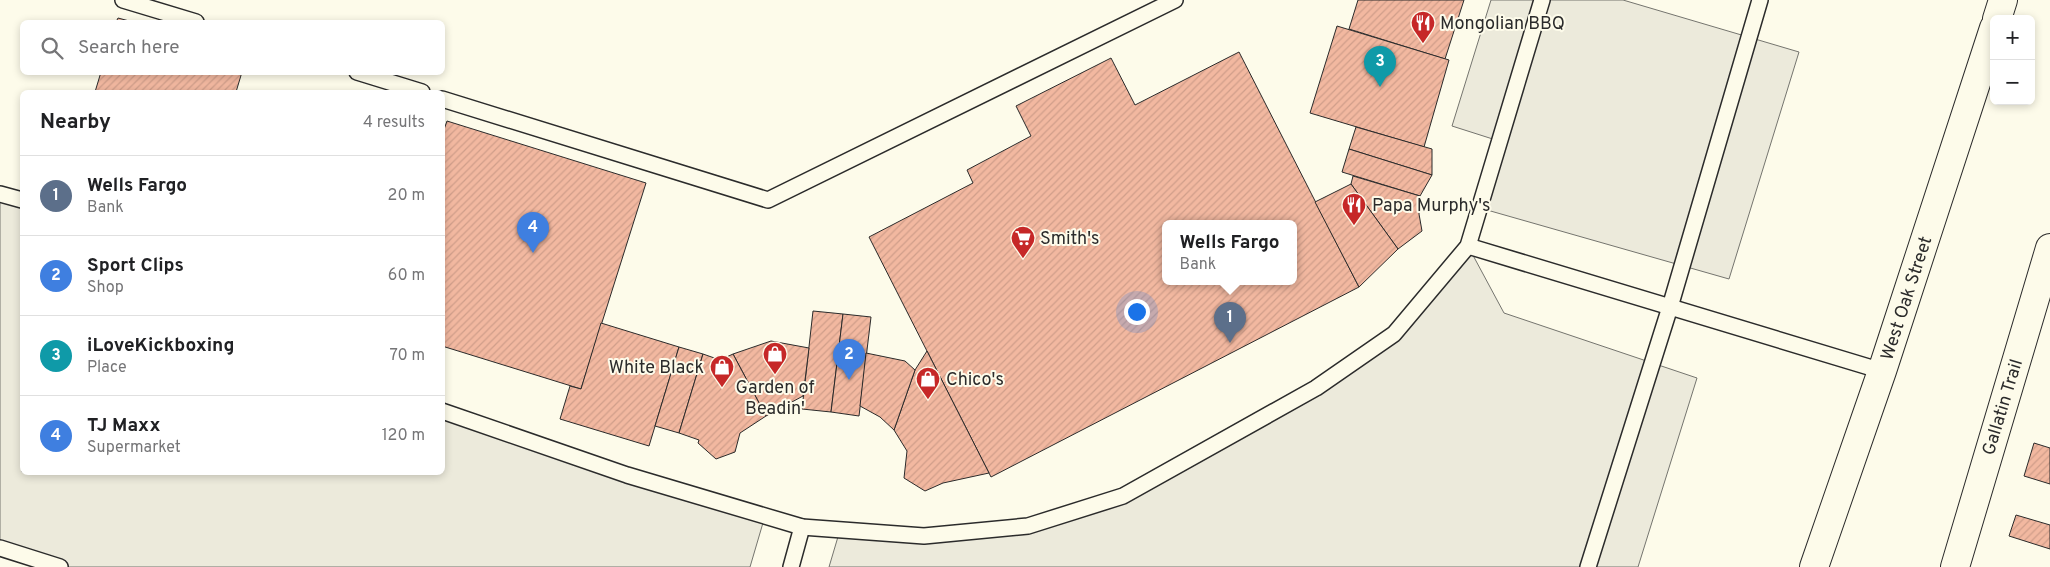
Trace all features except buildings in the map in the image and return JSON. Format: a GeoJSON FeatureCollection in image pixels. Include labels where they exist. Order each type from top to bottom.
{"type":"FeatureCollection","features":[{"type":"Feature","properties":{"kind":"main road"},"geometry":{"type":"LineString","coordinates":[[1998,15],[2003,0]]}},
{"type":"Feature","properties":{"kind":"main road","name":"West Oak Street"},"geometry":{"type":"LineString","coordinates":[[1814,567],[1882,371],[1990,40]]}},
{"type":"Feature","properties":{"kind":"main road","name":"Gallatin Trail"},"geometry":{"type":"LineString","coordinates":[[1955,567],[2050,248]]}},
{"type":"Feature","properties":{"kind":"lane"},"geometry":{"type":"LineString","coordinates":[[123,0],[189,20]]}},
{"type":"Feature","properties":{"kind":"lane"},"geometry":{"type":"LineString","coordinates":[[445,100],[768,200],[1175,0]]}},
{"type":"Feature","properties":{"kind":"lane"},"geometry":{"type":"LineString","coordinates":[[445,412],[627,475],[802,527],[934,536],[1028,526],[1124,496],[1316,388],[1394,334],[1468,246],[1542,0]]}},
{"type":"Feature","properties":{"kind":"lane"},"geometry":{"type":"LineString","coordinates":[[1588,567],[1670,307],[1760,0]]}},
{"type":"Feature","properties":{"kind":"lane"},"geometry":{"type":"LineString","coordinates":[[367,75],[416,90]]}},
{"type":"Feature","properties":{"kind":"lane"},"geometry":{"type":"LineString","coordinates":[[0,194],[20,199]]}},
{"type":"Feature","properties":{"kind":"lane"},"geometry":{"type":"LineString","coordinates":[[1468,246],[1882,371]]}},
{"type":"Feature","properties":{"kind":"lane"},"geometry":{"type":"LineString","coordinates":[[791,567],[802,527]]}},
{"type":"Feature","properties":{"kind":"lane"},"geometry":{"type":"LineString","coordinates":[[0,548],[60,567]]}},
{"type":"Feature","properties":{"kind":"shaded area"},"geometry":{"type":"Polygon","coordinates":[[[1491,0],[1623,0],[1799,52],[1729,279],[1480,208],[1499,141],[1452,126],[1491,0]]]}},
{"type":"Feature","properties":{"kind":"shaded area"},"geometry":{"type":"Polygon","coordinates":[[[0,194],[20,199],[20,475],[445,475],[445,412],[765,516],[750,567],[60,567],[0,548],[0,194]]]}},
{"type":"Feature","properties":{"kind":"shaded area"},"geometry":{"type":"Polygon","coordinates":[[[1468,246],[1504,313],[1697,378],[1638,567],[829,567],[840,530],[924,536],[1028,526],[1124,496],[1394,334],[1468,246]]]}},
{"type":"Feature","properties":{"kind":"place","name":"Mongolian BBQ"},"geometry":{"type":"Point","coordinates":[1423,44]}},
{"type":"Feature","properties":{"kind":"place","name":"iLoveKickboxing"},"geometry":{"type":"Point","coordinates":[1380,87]}},
{"type":"Feature","properties":{"kind":"place","name":"Papa Murphy's"},"geometry":{"type":"Point","coordinates":[1354,226]}},
{"type":"Feature","properties":{"kind":"place","name":"TJ Maxx"},"geometry":{"type":"Point","coordinates":[533,253]}},
{"type":"Feature","properties":{"kind":"place","name":"Smith's"},"geometry":{"type":"Point","coordinates":[1023,259]}},
{"type":"Feature","properties":{"kind":"place","name":"Wells Fargo"},"geometry":{"type":"Point","coordinates":[1230,343]}},
{"type":"Feature","properties":{"kind":"place","name":"Garden of Beadin'"},"geometry":{"type":"Point","coordinates":[775,375]}},
{"type":"Feature","properties":{"kind":"place","name":"Sport Clips"},"geometry":{"type":"Point","coordinates":[849,380]}},
{"type":"Feature","properties":{"kind":"place","name":"White Black"},"geometry":{"type":"Point","coordinates":[722,388]}},
{"type":"Feature","properties":{"kind":"place","name":"Chico's"},"geometry":{"type":"Point","coordinates":[928,400]}}]}
